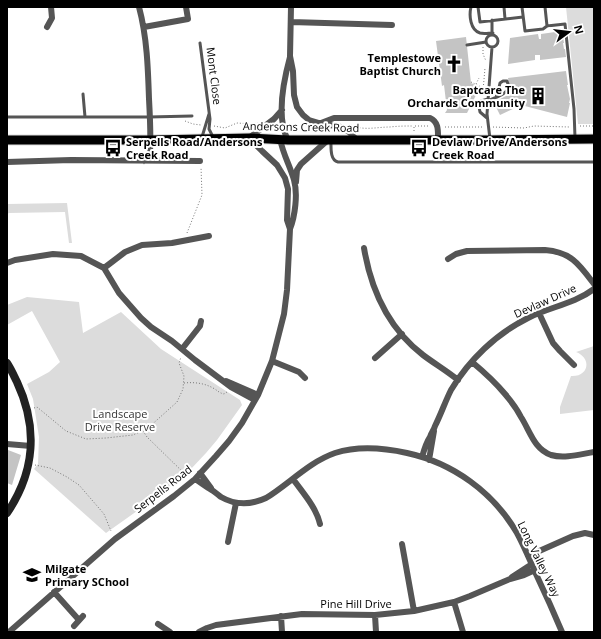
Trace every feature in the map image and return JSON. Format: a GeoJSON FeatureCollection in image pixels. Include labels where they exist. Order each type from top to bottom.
{"type":"FeatureCollection","features":[{"type":"Feature","properties":{"kind":"main road","name":"Andersons Creek Road"},"geometry":{"type":"LineString","coordinates":[[7,140],[249,138],[357,140],[594,140]]}},
{"type":"Feature","properties":{"kind":"street"},"geometry":{"type":"LineString","coordinates":[[47,28],[52,18],[51,7]]}},
{"type":"Feature","properties":{"kind":"street"},"geometry":{"type":"LineString","coordinates":[[139,7],[144,27],[148,58],[150,117],[150,153],[144,160]]}},
{"type":"Feature","properties":{"kind":"street"},"geometry":{"type":"LineString","coordinates":[[144,27],[188,19],[186,7]]}},
{"type":"Feature","properties":{"kind":"street","name":"Serpells Road"},"geometry":{"type":"LineString","coordinates":[[290,230],[294,219],[295,189],[294,180],[283,151],[285,134],[282,110],[284,80],[290,56],[291,7]]}},
{"type":"Feature","properties":{"kind":"street"},"geometry":{"type":"LineString","coordinates":[[291,22],[392,25]]}},
{"type":"Feature","properties":{"kind":"street","name":"Serpells Road"},"geometry":{"type":"LineString","coordinates":[[290,56],[293,71],[294,95],[298,109],[304,116],[313,122],[343,128],[357,140]]}},
{"type":"Feature","properties":{"kind":"street"},"geometry":{"type":"LineString","coordinates":[[249,138],[274,119],[282,110]]}},
{"type":"Feature","properties":{"kind":"street"},"geometry":{"type":"LineString","coordinates":[[319,123],[334,118],[430,118],[436,122],[438,140]]}},
{"type":"Feature","properties":{"kind":"street","name":"Serpells Road"},"geometry":{"type":"LineString","coordinates":[[9,632],[114,539],[174,496],[193,480],[229,441],[242,423],[256,398],[272,361],[282,326],[286,302],[290,230],[288,220],[287,183],[281,170],[276,164],[249,138]]}},
{"type":"Feature","properties":{"kind":"street","name":"Serpells Road"},"geometry":{"type":"LineString","coordinates":[[295,189],[297,172],[300,166],[330,139]]}},
{"type":"Feature","properties":{"kind":"street"},"geometry":{"type":"LineString","coordinates":[[7,162],[71,160],[200,161]]}},
{"type":"Feature","properties":{"kind":"street"},"geometry":{"type":"LineString","coordinates":[[288,197],[295,197]]}},
{"type":"Feature","properties":{"kind":"street"},"geometry":{"type":"LineString","coordinates":[[104,268],[125,252],[142,245],[172,243],[209,236]]}},
{"type":"Feature","properties":{"kind":"street"},"geometry":{"type":"LineString","coordinates":[[364,248],[368,271],[376,294],[390,318],[402,334],[422,354],[458,380]]}},
{"type":"Feature","properties":{"kind":"street"},"geometry":{"type":"LineString","coordinates":[[448,258],[461,252],[473,250],[556,251],[565,254],[574,260],[594,284]]}},
{"type":"Feature","properties":{"kind":"street"},"geometry":{"type":"LineString","coordinates":[[7,263],[15,260],[53,254],[81,256],[104,268],[119,293],[151,327],[231,387],[256,398]]}},
{"type":"Feature","properties":{"kind":"street","name":"Devlaw Drive"},"geometry":{"type":"LineString","coordinates":[[422,457],[446,401],[458,380],[472,362],[490,344],[519,323],[539,313],[576,299],[594,289]]}},
{"type":"Feature","properties":{"kind":"street"},"geometry":{"type":"LineString","coordinates":[[539,313],[553,343],[574,365]]}},
{"type":"Feature","properties":{"kind":"street"},"geometry":{"type":"LineString","coordinates":[[183,350],[200,326],[201,321]]}},
{"type":"Feature","properties":{"kind":"street"},"geometry":{"type":"LineString","coordinates":[[375,358],[402,334]]}},
{"type":"Feature","properties":{"kind":"street"},"geometry":{"type":"LineString","coordinates":[[272,361],[299,372],[305,378]]}},
{"type":"Feature","properties":{"kind":"street"},"geometry":{"type":"LineString","coordinates":[[472,362],[494,381],[506,395],[521,416],[535,443],[542,450],[551,455],[561,456],[594,452]]}},
{"type":"Feature","properties":{"kind":"street"},"geometry":{"type":"LineString","coordinates":[[7,363],[27,409],[31,446],[29,463],[21,490],[7,513]]}},
{"type":"Feature","properties":{"kind":"street"},"geometry":{"type":"LineString","coordinates":[[219,377],[256,398]]}},
{"type":"Feature","properties":{"kind":"street","name":"Devlaw Drive"},"geometry":{"type":"LineString","coordinates":[[429,460],[435,428]]}},
{"type":"Feature","properties":{"kind":"street"},"geometry":{"type":"LineString","coordinates":[[7,444],[31,446]]}},
{"type":"Feature","properties":{"kind":"street","name":"Long Valley Way"},"geometry":{"type":"LineString","coordinates":[[193,480],[226,500],[236,503],[251,503],[262,500],[312,465],[334,454],[351,450],[387,450],[422,457],[462,475],[478,487],[498,507],[512,525],[523,545],[562,632]]}},
{"type":"Feature","properties":{"kind":"street","name":"Long Valley Way"},"geometry":{"type":"LineString","coordinates":[[200,473],[211,490]]}},
{"type":"Feature","properties":{"kind":"street"},"geometry":{"type":"LineString","coordinates":[[292,479],[317,513],[320,524]]}},
{"type":"Feature","properties":{"kind":"street"},"geometry":{"type":"LineString","coordinates":[[228,542],[236,503]]}},
{"type":"Feature","properties":{"kind":"street"},"geometry":{"type":"LineString","coordinates":[[528,556],[573,536],[586,534],[594,536]]}},
{"type":"Feature","properties":{"kind":"street"},"geometry":{"type":"LineString","coordinates":[[402,544],[414,611]]}},
{"type":"Feature","properties":{"kind":"street","name":"Pine Hill Drive"},"geometry":{"type":"LineString","coordinates":[[199,632],[216,624],[280,616],[313,614],[375,616],[414,611],[454,602],[510,579],[522,570],[533,567]]}},
{"type":"Feature","properties":{"kind":"street"},"geometry":{"type":"LineString","coordinates":[[54,592],[81,618],[74,626]]}},
{"type":"Feature","properties":{"kind":"street"},"geometry":{"type":"LineString","coordinates":[[454,602],[463,632]]}},
{"type":"Feature","properties":{"kind":"street"},"geometry":{"type":"LineString","coordinates":[[280,616],[282,632]]}},
{"type":"Feature","properties":{"kind":"street"},"geometry":{"type":"LineString","coordinates":[[375,616],[376,632]]}},
{"type":"Feature","properties":{"kind":"street"},"geometry":{"type":"LineString","coordinates":[[158,624],[170,632]]}},
{"type":"Feature","properties":{"kind":"lane"},"geometry":{"type":"LineString","coordinates":[[470,7],[471,22],[475,30],[480,33],[493,34],[497,37],[499,42],[496,46],[492,47],[488,46],[484,42]]}},
{"type":"Feature","properties":{"kind":"lane"},"geometry":{"type":"LineString","coordinates":[[478,7],[480,22],[523,17]]}},
{"type":"Feature","properties":{"kind":"lane"},"geometry":{"type":"LineString","coordinates":[[504,7],[506,19]]}},
{"type":"Feature","properties":{"kind":"lane"},"geometry":{"type":"LineString","coordinates":[[522,7],[524,31],[565,24],[574,109],[575,140]]}},
{"type":"Feature","properties":{"kind":"lane"},"geometry":{"type":"LineString","coordinates":[[545,7],[547,26]]}},
{"type":"Feature","properties":{"kind":"lane"},"geometry":{"type":"LineString","coordinates":[[492,20],[493,34]]}},
{"type":"Feature","properties":{"kind":"lane"},"geometry":{"type":"LineString","coordinates":[[467,45],[484,42],[493,34]]}},
{"type":"Feature","properties":{"kind":"lane","name":"Mont Close"},"geometry":{"type":"LineString","coordinates":[[200,43],[209,111],[207,125],[201,139]]}},
{"type":"Feature","properties":{"kind":"lane"},"geometry":{"type":"LineString","coordinates":[[490,140],[487,118],[492,47]]}},
{"type":"Feature","properties":{"kind":"lane"},"geometry":{"type":"LineString","coordinates":[[487,118],[480,112],[479,107],[481,101],[496,97],[509,90],[509,84],[507,81],[502,81],[500,83],[496,97]]}},
{"type":"Feature","properties":{"kind":"lane"},"geometry":{"type":"LineString","coordinates":[[83,94],[85,117]]}},
{"type":"Feature","properties":{"kind":"lane"},"geometry":{"type":"LineString","coordinates":[[7,117],[192,116]]}},
{"type":"Feature","properties":{"kind":"lane"},"geometry":{"type":"LineString","coordinates":[[207,125],[214,139]]}},
{"type":"Feature","properties":{"kind":"lane"},"geometry":{"type":"LineString","coordinates":[[330,139],[334,161],[338,162]]}},
{"type":"Feature","properties":{"kind":"lane"},"geometry":{"type":"LineString","coordinates":[[329,162],[594,162]]}},
{"type":"Feature","properties":{"kind":"path"},"geometry":{"type":"LineString","coordinates":[[484,42],[483,54],[486,62]]}},
{"type":"Feature","properties":{"kind":"path"},"geometry":{"type":"LineString","coordinates":[[483,91],[485,69]]}},
{"type":"Feature","properties":{"kind":"path"},"geometry":{"type":"LineString","coordinates":[[476,84],[479,78]]}},
{"type":"Feature","properties":{"kind":"path"},"geometry":{"type":"LineString","coordinates":[[471,82],[481,87],[481,93]]}},
{"type":"Feature","properties":{"kind":"path"},"geometry":{"type":"LineString","coordinates":[[184,116],[185,121],[193,124],[225,128],[237,123],[255,124],[260,122]]}},
{"type":"Feature","properties":{"kind":"path"},"geometry":{"type":"LineString","coordinates":[[344,118],[346,122],[356,127],[373,129],[414,126],[524,128],[534,126],[594,126]]}},
{"type":"Feature","properties":{"kind":"path"},"geometry":{"type":"LineString","coordinates":[[414,126],[414,140]]}},
{"type":"Feature","properties":{"kind":"path"},"geometry":{"type":"LineString","coordinates":[[184,241],[202,195],[200,161]]}},
{"type":"Feature","properties":{"kind":"path"},"geometry":{"type":"LineString","coordinates":[[27,409],[37,407],[66,431],[86,439],[133,435],[148,428],[177,402],[183,389],[184,376],[179,362],[183,350]]}},
{"type":"Feature","properties":{"kind":"path"},"geometry":{"type":"LineString","coordinates":[[183,383],[195,382],[204,384],[224,394],[228,392],[231,387]]}},
{"type":"Feature","properties":{"kind":"path"},"geometry":{"type":"LineString","coordinates":[[143,431],[147,437],[193,480]]}},
{"type":"Feature","properties":{"kind":"path"},"geometry":{"type":"LineString","coordinates":[[29,463],[50,468],[79,485],[104,514],[111,531]]}},
{"type":"Feature","properties":{"kind":"green space"},"geometry":{"type":"Polygon","coordinates":[[[566,7],[594,7],[594,124],[578,124],[566,7]]]}},
{"type":"Feature","properties":{"kind":"green space"},"geometry":{"type":"Polygon","coordinates":[[[67,203],[72,243],[69,243],[65,212],[7,214],[7,204],[67,203]]]}},
{"type":"Feature","properties":{"kind":"green space","name":"Landscape Drive Reserve"},"geometry":{"type":"Polygon","coordinates":[[[27,297],[79,302],[83,333],[121,312],[161,349],[240,400],[242,405],[217,440],[190,470],[161,494],[106,533],[34,469],[38,464],[39,437],[33,399],[27,384],[49,372],[60,362],[32,311],[7,325],[7,305],[27,297]]]}},
{"type":"Feature","properties":{"kind":"green space"},"geometry":{"type":"Polygon","coordinates":[[[594,346],[594,410],[560,414],[560,407],[571,376],[582,374],[586,367],[584,358],[576,352],[594,346]]]}},
{"type":"Feature","properties":{"kind":"building"},"geometry":{"type":"Polygon","coordinates":[[[562,31],[566,57],[540,60],[540,55],[535,55],[535,60],[508,64],[510,38],[538,34],[539,39],[541,39],[541,34],[562,31]]]}},
{"type":"Feature","properties":{"kind":"building","name":"Templestowe Baptist Church"},"geometry":{"type":"Polygon","coordinates":[[[466,37],[471,83],[480,87],[480,93],[478,91],[467,113],[445,113],[447,110],[444,85],[442,86],[436,41],[466,37]]]}},
{"type":"Feature","properties":{"kind":"building","name":"Baptcare The Orchards Community"},"geometry":{"type":"Polygon","coordinates":[[[566,71],[570,99],[567,117],[521,105],[500,115],[496,107],[500,105],[498,100],[514,92],[510,91],[508,78],[566,71]]]}},
{"type":"Feature","properties":{"kind":"building"},"geometry":{"type":"Polygon","coordinates":[[[8,450],[21,455],[12,485],[7,483],[8,450]]]}},
{"type":"Feature","properties":{"kind":"place","name":"Templestowe Baptist Church"},"geometry":{"type":"Point","coordinates":[454,64]}},
{"type":"Feature","properties":{"kind":"place","name":"Baptcare The Orchards Community"},"geometry":{"type":"Point","coordinates":[538,96]}},
{"type":"Feature","properties":{"kind":"place","name":"Serpells Road/Andersons Creek Road"},"geometry":{"type":"Point","coordinates":[113,148]}},
{"type":"Feature","properties":{"kind":"place","name":"Devlaw Drive/Andersons Creek Road"},"geometry":{"type":"Point","coordinates":[419,148]}},
{"type":"Feature","properties":{"kind":"place","name":"Milgate Primary SChool"},"geometry":{"type":"Point","coordinates":[32,575]}}]}
